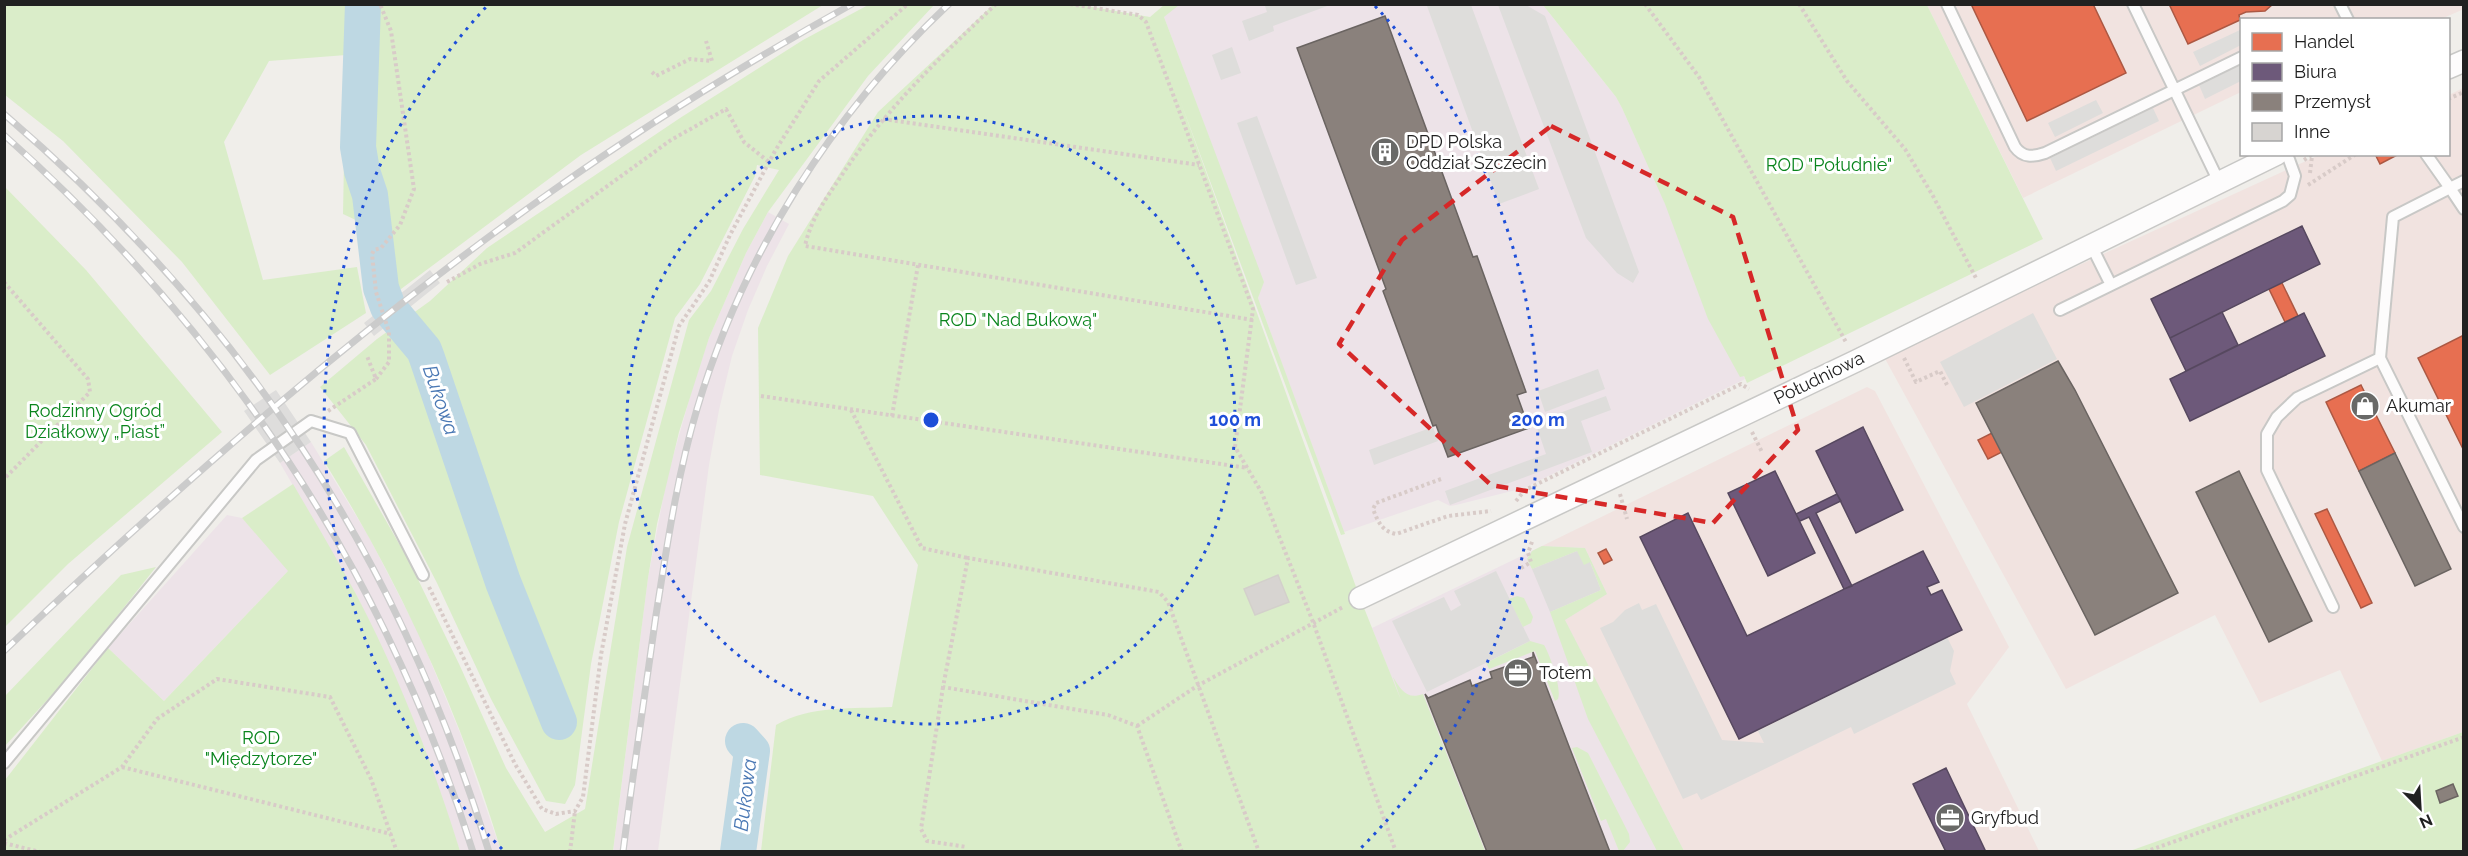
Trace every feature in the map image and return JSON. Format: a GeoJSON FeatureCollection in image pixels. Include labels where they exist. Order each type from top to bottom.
{"type":"FeatureCollection","features":[{"type":"Feature","properties":{"kind":"street","name":"Południowa"},"geometry":{"type":"LineString","coordinates":[[1360,598],[1856,361],[2273,156]]}},
{"type":"Feature","properties":{"kind":"lane"},"geometry":{"type":"LineString","coordinates":[[1947,4],[2016,147],[2024,155],[2030,157],[2045,153],[2240,57]]}},
{"type":"Feature","properties":{"kind":"lane"},"geometry":{"type":"LineString","coordinates":[[2133,4],[2219,182]]}},
{"type":"Feature","properties":{"kind":"lane"},"geometry":{"type":"LineString","coordinates":[[2340,4],[2347,18]]}},
{"type":"Feature","properties":{"kind":"lane"},"geometry":{"type":"LineString","coordinates":[[2060,310],[2283,201],[2290,195],[2295,176],[2288,156]]}},
{"type":"Feature","properties":{"kind":"lane"},"geometry":{"type":"LineString","coordinates":[[2427,156],[2463,209]]}},
{"type":"Feature","properties":{"kind":"lane"},"geometry":{"type":"LineString","coordinates":[[2463,182],[2393,217],[2380,358],[2463,527]]}},
{"type":"Feature","properties":{"kind":"lane"},"geometry":{"type":"LineString","coordinates":[[2091,245],[2111,285]]}},
{"type":"Feature","properties":{"kind":"lane"},"geometry":{"type":"LineString","coordinates":[[2333,607],[2267,470],[2267,434],[2277,417],[2297,398],[2380,358]]}},
{"type":"Feature","properties":{"kind":"lane"},"geometry":{"type":"LineString","coordinates":[[4,763],[256,460],[311,421],[350,433],[423,575]]}},
{"type":"Feature","properties":{"kind":"path"},"geometry":{"type":"LineString","coordinates":[[311,421],[376,379],[389,362],[389,332],[376,292],[372,254],[374,250],[381,248],[400,225],[414,189],[391,31],[380,4]]}},
{"type":"Feature","properties":{"kind":"path"},"geometry":{"type":"LineString","coordinates":[[570,852],[575,811],[583,797],[601,655],[625,524],[679,326],[710,282],[730,235],[769,162],[819,81],[908,4]]}},
{"type":"Feature","properties":{"kind":"path"},"geometry":{"type":"LineString","coordinates":[[996,4],[949,49],[883,119],[853,157],[809,230],[805,246],[1253,320]]}},
{"type":"Feature","properties":{"kind":"path"},"geometry":{"type":"LineString","coordinates":[[1070,4],[1138,15],[1146,22],[1253,309],[1235,447],[1262,493],[1313,622],[1396,852]]}},
{"type":"Feature","properties":{"kind":"path"},"geometry":{"type":"LineString","coordinates":[[1645,4],[1699,77],[1856,361]]}},
{"type":"Feature","properties":{"kind":"path"},"geometry":{"type":"LineString","coordinates":[[1799,4],[1847,81],[1905,149],[1987,297]]}},
{"type":"Feature","properties":{"kind":"path"},"geometry":{"type":"LineString","coordinates":[[652,72],[656,76],[690,59],[712,60],[706,40]]}},
{"type":"Feature","properties":{"kind":"path"},"geometry":{"type":"LineString","coordinates":[[447,282],[480,264],[515,253],[671,141],[726,109],[744,142],[769,162]]}},
{"type":"Feature","properties":{"kind":"path"},"geometry":{"type":"LineString","coordinates":[[883,119],[1200,165]]}},
{"type":"Feature","properties":{"kind":"path"},"geometry":{"type":"LineString","coordinates":[[2344,156],[2346,160]]}},
{"type":"Feature","properties":{"kind":"path"},"geometry":{"type":"LineString","coordinates":[[892,416],[918,265]]}},
{"type":"Feature","properties":{"kind":"path"},"geometry":{"type":"LineString","coordinates":[[4,282],[88,379],[90,392],[4,479]]}},
{"type":"Feature","properties":{"kind":"path"},"geometry":{"type":"LineString","coordinates":[[367,356],[376,379]]}},
{"type":"Feature","properties":{"kind":"path"},"geometry":{"type":"LineString","coordinates":[[1522,520],[1516,507],[1516,501],[1525,490],[1741,384],[1751,389],[1766,388],[1772,401]]}},
{"type":"Feature","properties":{"kind":"path"},"geometry":{"type":"LineString","coordinates":[[761,396],[1248,468]]}},
{"type":"Feature","properties":{"kind":"path"},"geometry":{"type":"LineString","coordinates":[[851,409],[922,548],[1159,592],[1168,602],[1258,852]]}},
{"type":"Feature","properties":{"kind":"path"},"geometry":{"type":"LineString","coordinates":[[1441,479],[1376,503],[1373,509],[1381,526],[1396,534],[1448,516],[1495,511]]}},
{"type":"Feature","properties":{"kind":"path"},"geometry":{"type":"LineString","coordinates":[[967,847],[927,841],[921,829],[943,687],[968,558]]}},
{"type":"Feature","properties":{"kind":"path"},"geometry":{"type":"LineString","coordinates":[[423,575],[515,764],[542,809],[556,814],[575,811]]}},
{"type":"Feature","properties":{"kind":"path"},"geometry":{"type":"LineString","coordinates":[[1137,726],[1197,686],[1360,598]]}},
{"type":"Feature","properties":{"kind":"path"},"geometry":{"type":"LineString","coordinates":[[4,842],[122,767],[157,719],[217,679],[330,697],[371,779],[397,852]]}},
{"type":"Feature","properties":{"kind":"path"},"geometry":{"type":"LineString","coordinates":[[943,687],[1108,714],[1137,726],[1182,852]]}},
{"type":"Feature","properties":{"kind":"path"},"geometry":{"type":"LineString","coordinates":[[2145,852],[2463,737]]}},
{"type":"Feature","properties":{"kind":"path"},"geometry":{"type":"LineString","coordinates":[[122,767],[391,834]]}},
{"type":"Feature","properties":{"kind":"path"},"geometry":{"type":"LineString","coordinates":[[4,842],[40,852]]}},
{"type":"Feature","properties":{"kind":"highlighted area"},"geometry":{"type":"Polygon","coordinates":[[[1551,126],[1733,217],[1798,430],[1713,523],[1491,485],[1339,344],[1402,240],[1551,126]]]}},
{"type":"Feature","properties":{"kind":"shaded area"},"geometry":{"type":"Polygon","coordinates":[[[1179,4],[1543,5],[1616,97],[1622,108],[1745,379],[1524,488],[1450,506],[1438,500],[1344,532],[1258,298],[1263,282],[1164,17],[1179,4]]]}},
{"type":"Feature","properties":{"kind":"shaded area"},"geometry":{"type":"Polygon","coordinates":[[[2463,4],[2464,9],[2443,18],[2240,18],[2240,92],[2023,198],[1927,5],[2463,4]]]}},
{"type":"Feature","properties":{"kind":"shaded area"},"geometry":{"type":"Polygon","coordinates":[[[1330,5],[1273,26],[1274,31],[1249,41],[1242,21],[1267,12],[1265,6],[1330,5]]]}},
{"type":"Feature","properties":{"kind":"shaded area"},"geometry":{"type":"Polygon","coordinates":[[[1471,5],[1539,189],[1499,204],[1427,6],[1471,5]]]}},
{"type":"Feature","properties":{"kind":"shaded area"},"geometry":{"type":"Polygon","coordinates":[[[1498,5],[1526,5],[1545,16],[1639,272],[1633,283],[1617,273],[1586,238],[1498,5]]]}},
{"type":"Feature","properties":{"kind":"shaded area"},"geometry":{"type":"Polygon","coordinates":[[[2240,30],[2240,46],[2200,66],[2193,52],[2240,30]]]}},
{"type":"Feature","properties":{"kind":"shaded area"},"geometry":{"type":"Polygon","coordinates":[[[1232,47],[1241,73],[1221,80],[1212,55],[1232,47]]]}},
{"type":"Feature","properties":{"kind":"shaded area"},"geometry":{"type":"Polygon","coordinates":[[[2240,65],[2240,82],[2205,99],[2199,85],[2240,65]]]}},
{"type":"Feature","properties":{"kind":"shaded area"},"geometry":{"type":"Polygon","coordinates":[[[2463,88],[2463,732],[2382,761],[2340,670],[2260,703],[2215,615],[2066,689],[1883,355],[2317,156],[2450,156],[2450,94],[2463,88]]]}},
{"type":"Feature","properties":{"kind":"shaded area"},"geometry":{"type":"Polygon","coordinates":[[[2096,100],[2103,113],[2055,137],[2048,123],[2096,100]]]}},
{"type":"Feature","properties":{"kind":"shaded area"},"geometry":{"type":"Polygon","coordinates":[[[2153,108],[2159,121],[2056,171],[2050,158],[2153,108]]]}},
{"type":"Feature","properties":{"kind":"shaded area"},"geometry":{"type":"Polygon","coordinates":[[[1257,116],[1317,278],[1296,285],[1237,123],[1257,116]]]}},
{"type":"Feature","properties":{"kind":"shaded area"},"geometry":{"type":"Polygon","coordinates":[[[768,212],[789,224],[748,310],[732,356],[719,410],[709,465],[658,851],[613,852],[648,578],[667,478],[709,338],[746,253],[768,212]]]}},
{"type":"Feature","properties":{"kind":"shaded area"},"geometry":{"type":"Polygon","coordinates":[[[2033,313],[2057,359],[1964,407],[1940,362],[2033,313]]]}},
{"type":"Feature","properties":{"kind":"shaded area"},"geometry":{"type":"Polygon","coordinates":[[[1598,369],[1605,389],[1545,412],[1538,391],[1598,369]]]}},
{"type":"Feature","properties":{"kind":"shaded area"},"geometry":{"type":"Polygon","coordinates":[[[1867,387],[1875,391],[2009,647],[1967,704],[2039,851],[1684,851],[1564,620],[1606,593],[1585,548],[1542,546],[1867,387]]]}},
{"type":"Feature","properties":{"kind":"shaded area"},"geometry":{"type":"Polygon","coordinates":[[[1606,396],[1611,410],[1581,421],[1592,452],[1450,505],[1445,491],[1546,454],[1535,422],[1606,396]]]}},
{"type":"Feature","properties":{"kind":"shaded area"},"geometry":{"type":"Polygon","coordinates":[[[1433,427],[1438,441],[1374,465],[1369,450],[1433,427]]]}},
{"type":"Feature","properties":{"kind":"shaded area"},"geometry":{"type":"Polygon","coordinates":[[[311,442],[369,537],[420,636],[460,733],[501,851],[460,851],[426,752],[383,651],[357,596],[280,463],[311,442]]]}},
{"type":"Feature","properties":{"kind":"shaded area"},"geometry":{"type":"Polygon","coordinates":[[[227,515],[242,518],[289,570],[164,701],[108,648],[227,515]]]}},
{"type":"Feature","properties":{"kind":"shaded area","name":"Totem"},"geometry":{"type":"Polygon","coordinates":[[[1542,546],[1585,548],[1607,594],[1565,620],[1684,851],[1461,851],[1372,628],[1542,546]]]}},
{"type":"Feature","properties":{"kind":"shaded area"},"geometry":{"type":"Polygon","coordinates":[[[1577,551],[1590,562],[1601,590],[1550,612],[1532,569],[1577,551]]]}},
{"type":"Feature","properties":{"kind":"shaded area"},"geometry":{"type":"Polygon","coordinates":[[[1496,571],[1530,641],[1427,692],[1392,621],[1444,597],[1451,611],[1461,605],[1454,591],[1496,571]]]}},
{"type":"Feature","properties":{"kind":"shaded area"},"geometry":{"type":"Polygon","coordinates":[[[1639,603],[1642,610],[1656,604],[1722,740],[1764,743],[1758,731],[1947,637],[1954,651],[1950,671],[1956,684],[1854,734],[1851,727],[1701,800],[1697,793],[1683,799],[1600,628],[1613,622],[1625,610],[1639,603]]]}},
{"type":"Feature","properties":{"kind":"green space"},"geometry":{"type":"Polygon","coordinates":[[[870,4],[934,5],[868,76],[768,212],[746,253],[709,338],[679,432],[657,524],[613,851],[501,851],[467,749],[426,650],[378,554],[324,461],[344,447],[410,563],[506,768],[545,832],[585,809],[627,547],[689,320],[711,291],[743,229],[779,170],[757,165],[755,176],[700,284],[675,318],[619,522],[591,664],[575,785],[565,804],[546,801],[491,699],[437,583],[366,445],[320,387],[377,339],[430,301],[487,248],[680,118],[803,40],[870,4]]]}},
{"type":"Feature","properties":{"kind":"green space"},"geometry":{"type":"Polygon","coordinates":[[[4,5],[823,5],[581,155],[397,292],[375,229],[343,214],[346,55],[269,61],[224,142],[263,280],[357,267],[366,313],[270,375],[182,262],[63,141],[5,95],[4,5]]]}},
{"type":"Feature","properties":{"kind":"green space","name":"ROD \"Nad Bukową\""},"geometry":{"type":"Polygon","coordinates":[[[993,5],[1081,5],[1150,17],[1164,5],[1179,5],[1164,17],[1264,282],[1258,298],[1345,534],[1341,535],[1180,100],[1360,598],[1401,700],[1393,677],[1405,693],[1413,696],[1423,694],[1485,851],[761,851],[776,725],[803,714],[818,711],[892,707],[918,565],[873,496],[760,475],[758,328],[788,256],[878,112],[993,5]]]}},
{"type":"Feature","properties":{"kind":"green space","name":"ROD \"Południe\""},"geometry":{"type":"Polygon","coordinates":[[[1543,5],[1927,5],[2043,239],[1747,383],[1744,376],[1740,377],[1708,319],[1665,204],[1622,108],[1616,97],[1543,5]]]}},
{"type":"Feature","properties":{"kind":"green space","name":"Rodzinny Ogród Działkowy „Piast”"},"geometry":{"type":"Polygon","coordinates":[[[5,187],[86,270],[222,432],[68,564],[5,627],[5,187]]]}},
{"type":"Feature","properties":{"kind":"green space","name":"ROD \"Międzytorze\""},"geometry":{"type":"Polygon","coordinates":[[[293,484],[356,594],[387,657],[427,753],[460,851],[5,851],[5,780],[108,648],[164,701],[288,571],[242,518],[293,484]]]}},
{"type":"Feature","properties":{"kind":"green space"},"geometry":{"type":"Polygon","coordinates":[[[1542,546],[1585,548],[1607,594],[1565,620],[1684,851],[1657,851],[1588,719],[1550,612],[1601,590],[1590,562],[1584,565],[1577,551],[1532,569],[1527,559],[1532,551],[1542,546]]]}},
{"type":"Feature","properties":{"kind":"green space"},"geometry":{"type":"Polygon","coordinates":[[[156,567],[72,673],[5,746],[5,696],[121,575],[156,567]]]}},
{"type":"Feature","properties":{"kind":"green space"},"geometry":{"type":"Polygon","coordinates":[[[1517,596],[1524,598],[1533,617],[1531,623],[1523,627],[1509,599],[1517,596]]]}},
{"type":"Feature","properties":{"kind":"green space"},"geometry":{"type":"Polygon","coordinates":[[[1530,641],[1544,645],[1549,656],[1559,694],[1555,701],[1535,651],[1489,669],[1486,663],[1530,641]]]}},
{"type":"Feature","properties":{"kind":"green space"},"geometry":{"type":"Polygon","coordinates":[[[2463,732],[2463,851],[2127,852],[2463,732]]]}},
{"type":"Feature","properties":{"kind":"green space"},"geometry":{"type":"Polygon","coordinates":[[[1577,747],[1588,753],[1629,834],[1630,842],[1623,851],[1619,851],[1606,819],[1601,821],[1572,748],[1577,747]]]}},
{"type":"Feature","properties":{"kind":"pier"},"geometry":{"type":"Polygon","coordinates":[[[430,270],[440,283],[374,336],[364,323],[430,270]]]}},
{"type":"Feature","properties":{"kind":"pier"},"geometry":{"type":"Polygon","coordinates":[[[276,390],[311,442],[280,463],[244,411],[276,390]]]}},
{"type":"Feature","properties":{"kind":"building: Handel"},"geometry":{"type":"Polygon","coordinates":[[[1971,4],[2093,4],[2126,73],[2027,121],[1971,4]]]}},
{"type":"Feature","properties":{"kind":"building: Handel"},"geometry":{"type":"Polygon","coordinates":[[[2169,4],[2273,4],[2265,11],[2246,12],[2239,15],[2240,20],[2188,44],[2169,4]]]}},
{"type":"Feature","properties":{"kind":"building: Handel"},"geometry":{"type":"Polygon","coordinates":[[[2376,156],[2395,156],[2380,164],[2376,156]]]}},
{"type":"Feature","properties":{"kind":"building: Handel"},"geometry":{"type":"Polygon","coordinates":[[[2282,283],[2298,316],[2285,322],[2269,289],[2282,283]]]}},
{"type":"Feature","properties":{"kind":"building: Handel"},"geometry":{"type":"Polygon","coordinates":[[[2464,335],[2464,451],[2418,358],[2464,335]]]}},
{"type":"Feature","properties":{"kind":"building: Handel"},"geometry":{"type":"Polygon","coordinates":[[[2361,385],[2395,453],[2359,471],[2326,402],[2361,385]]]}},
{"type":"Feature","properties":{"kind":"building: Handel"},"geometry":{"type":"Polygon","coordinates":[[[1992,433],[2002,452],[1988,459],[1978,440],[1992,433]]]}},
{"type":"Feature","properties":{"kind":"building: Handel"},"geometry":{"type":"Polygon","coordinates":[[[2327,509],[2372,603],[2361,608],[2315,514],[2327,509]]]}},
{"type":"Feature","properties":{"kind":"building: Handel"},"geometry":{"type":"Polygon","coordinates":[[[1606,549],[1612,560],[1604,564],[1598,553],[1606,549]]]}},
{"type":"Feature","properties":{"kind":"building: Biura"},"geometry":{"type":"Polygon","coordinates":[[[2302,226],[2320,264],[2170,338],[2151,299],[2302,226]]]}},
{"type":"Feature","properties":{"kind":"building: Biura"},"geometry":{"type":"Polygon","coordinates":[[[2222,312],[2238,345],[2186,371],[2170,338],[2222,312]]]}},
{"type":"Feature","properties":{"kind":"building: Biura"},"geometry":{"type":"Polygon","coordinates":[[[2304,313],[2325,356],[2190,421],[2170,379],[2304,313]]]}},
{"type":"Feature","properties":{"kind":"building: Biura"},"geometry":{"type":"Polygon","coordinates":[[[1863,427],[1903,510],[1856,533],[1816,451],[1863,427]]]}},
{"type":"Feature","properties":{"kind":"building: Biura"},"geometry":{"type":"Polygon","coordinates":[[[1775,471],[1815,553],[1768,576],[1728,493],[1775,471]]]}},
{"type":"Feature","properties":{"kind":"building: Biura"},"geometry":{"type":"Polygon","coordinates":[[[1837,494],[1841,501],[1816,513],[1852,586],[1844,589],[1809,517],[1800,521],[1796,514],[1837,494]]]}},
{"type":"Feature","properties":{"kind":"building: Biura"},"geometry":{"type":"Polygon","coordinates":[[[1688,513],[1747,636],[1923,551],[1939,582],[1927,587],[1931,595],[1942,590],[1962,630],[1739,739],[1640,537],[1688,513]]]}},
{"type":"Feature","properties":{"kind":"building: Biura","name":"Gryfbud"},"geometry":{"type":"Polygon","coordinates":[[[1946,768],[1986,852],[1946,852],[1913,784],[1946,768]]]}},
{"type":"Feature","properties":{"kind":"building: Przemysł","name":"DPD Polska Oddział Szczecin"},"geometry":{"type":"Polygon","coordinates":[[[1385,16],[1473,257],[1477,256],[1526,392],[1517,395],[1529,428],[1448,457],[1436,425],[1433,426],[1383,291],[1386,289],[1297,48],[1385,16]]]}},
{"type":"Feature","properties":{"kind":"building: Przemysł"},"geometry":{"type":"Polygon","coordinates":[[[2058,361],[2178,593],[2095,635],[1976,403],[2058,361]]]}},
{"type":"Feature","properties":{"kind":"building: Przemysł"},"geometry":{"type":"Polygon","coordinates":[[[2395,453],[2451,569],[2415,586],[2359,471],[2395,453]]]}},
{"type":"Feature","properties":{"kind":"building: Przemysł"},"geometry":{"type":"Polygon","coordinates":[[[2239,471],[2312,621],[2269,642],[2196,492],[2239,471]]]}},
{"type":"Feature","properties":{"kind":"building: Przemysł"},"geometry":{"type":"Polygon","coordinates":[[[1533,652],[1610,852],[1487,852],[1425,694],[1428,698],[1470,680],[1472,686],[1492,678],[1490,672],[1533,657],[1533,652]]]}},
{"type":"Feature","properties":{"kind":"building: Przemysł"},"geometry":{"type":"Polygon","coordinates":[[[2453,784],[2458,796],[2440,803],[2436,791],[2453,784]]]}},
{"type":"Feature","properties":{"kind":"building: Inne"},"geometry":{"type":"Polygon","coordinates":[[[1278,575],[1289,602],[1255,615],[1244,589],[1278,575]]]}},
{"type":"Feature","properties":{"kind":"waterway","name":"Bukowa"},"geometry":{"type":"LineString","coordinates":[[363,4],[358,147],[362,171],[370,195],[381,288],[388,307],[424,350],[503,582],[559,722]]}},
{"type":"Feature","properties":{"kind":"waterway","name":"Bukowa"},"geometry":{"type":"LineString","coordinates":[[738,852],[752,751],[743,741]]}},
{"type":"Feature","properties":{"kind":"railway"},"geometry":{"type":"LineString","coordinates":[[4,651],[203,469],[340,352],[411,296],[555,189],[627,140],[738,70],[852,4]]}},
{"type":"Feature","properties":{"kind":"railway"},"geometry":{"type":"LineString","coordinates":[[623,852],[673,511],[690,434],[716,352],[739,296],[796,190],[830,140],[867,92],[906,47],[949,4]]}},
{"type":"Feature","properties":{"kind":"railway"},"geometry":{"type":"LineString","coordinates":[[4,114],[89,192],[167,273],[238,358],[301,447],[358,541],[408,639],[452,743],[489,852]]}},
{"type":"Feature","properties":{"kind":"railway"},"geometry":{"type":"LineString","coordinates":[[4,135],[84,210],[158,290],[226,373],[288,461],[344,552],[393,648],[436,748],[473,852]]}},
{"type":"Feature","properties":{"kind":"place","name":"DPD Polska Oddział Szczecin"},"geometry":{"type":"Point","coordinates":[1385,152]}},
{"type":"Feature","properties":{"kind":"place","name":"Akumar"},"geometry":{"type":"Point","coordinates":[2365,406]}},
{"type":"Feature","properties":{"kind":"place","name":"Totem"},"geometry":{"type":"Point","coordinates":[1518,673]}},
{"type":"Feature","properties":{"kind":"place","name":"Gryfbud"},"geometry":{"type":"Point","coordinates":[1950,818]}}]}
